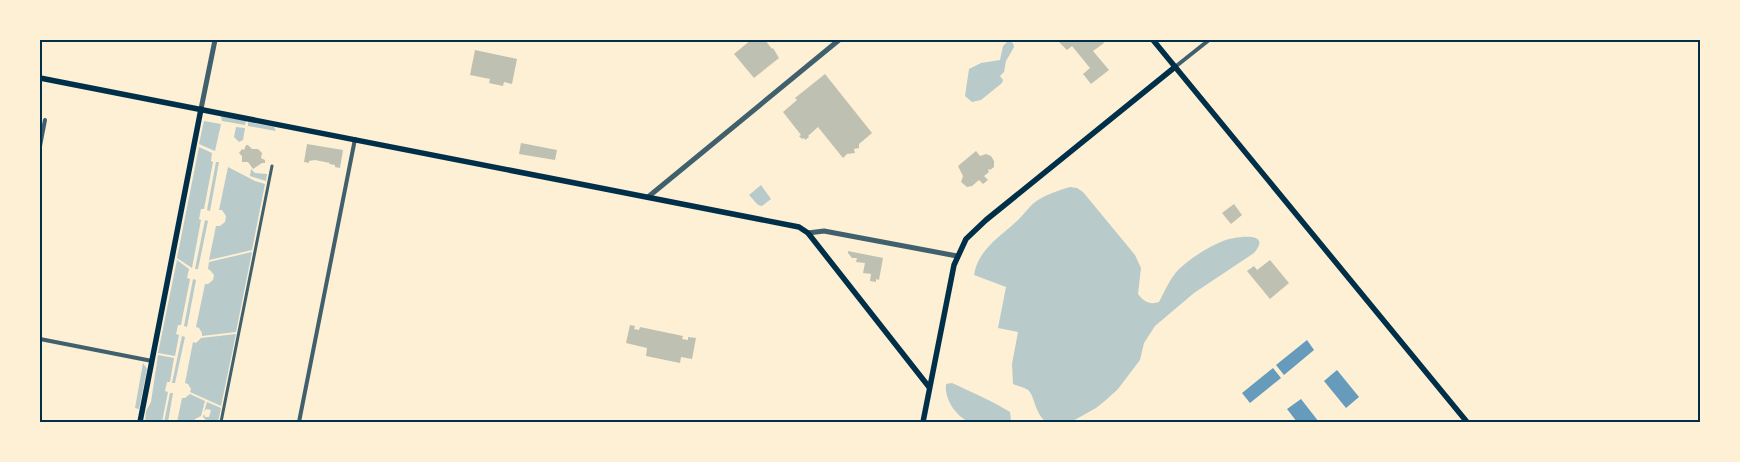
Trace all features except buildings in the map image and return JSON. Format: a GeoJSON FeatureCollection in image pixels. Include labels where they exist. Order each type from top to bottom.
{"type":"FeatureCollection","features":[{"type":"Feature","properties":{"kind":"main road"},"geometry":{"type":"LineString","coordinates":[[1153,40],[1467,422]]}},
{"type":"Feature","properties":{"kind":"main road"},"geometry":{"type":"LineString","coordinates":[[923,422],[957,256],[966,239],[976,228],[1175,67]]}},
{"type":"Feature","properties":{"kind":"main road"},"geometry":{"type":"LineString","coordinates":[[40,78],[794,225],[808,233],[930,387]]}},
{"type":"Feature","properties":{"kind":"main road"},"geometry":{"type":"LineString","coordinates":[[140,422],[201,109]]}},
{"type":"Feature","properties":{"kind":"street"},"geometry":{"type":"LineString","coordinates":[[201,109],[214,40]]}},
{"type":"Feature","properties":{"kind":"street"},"geometry":{"type":"LineString","coordinates":[[648,197],[839,40]]}},
{"type":"Feature","properties":{"kind":"street"},"geometry":{"type":"LineString","coordinates":[[1175,67],[1209,40]]}},
{"type":"Feature","properties":{"kind":"street"},"geometry":{"type":"LineString","coordinates":[[40,146],[45,120]]}},
{"type":"Feature","properties":{"kind":"street"},"geometry":{"type":"LineString","coordinates":[[299,422],[355,138]]}},
{"type":"Feature","properties":{"kind":"street"},"geometry":{"type":"LineString","coordinates":[[221,422],[272,166]]}},
{"type":"Feature","properties":{"kind":"street"},"geometry":{"type":"LineString","coordinates":[[808,233],[824,231],[957,256]]}},
{"type":"Feature","properties":{"kind":"street"},"geometry":{"type":"LineString","coordinates":[[40,339],[152,361]]}},
{"type":"Feature","properties":{"kind":"shaded area"},"geometry":{"type":"Polygon","coordinates":[[[1008,41],[1013,43],[1014,47],[1006,61],[1004,72],[1000,76],[1003,80],[1002,83],[981,100],[972,102],[965,96],[969,69],[981,63],[1000,60],[1003,46],[1008,41]]]}},
{"type":"Feature","properties":{"kind":"shaded area"},"geometry":{"type":"Polygon","coordinates":[[[221,116],[246,121],[245,125],[222,121],[221,116]]]}},
{"type":"Feature","properties":{"kind":"shaded area"},"geometry":{"type":"Polygon","coordinates":[[[204,121],[221,124],[215,151],[199,144],[204,121]]]}},
{"type":"Feature","properties":{"kind":"shaded area"},"geometry":{"type":"Polygon","coordinates":[[[248,122],[274,127],[276,131],[248,126],[248,122]]]}},
{"type":"Feature","properties":{"kind":"shaded area"},"geometry":{"type":"Polygon","coordinates":[[[236,127],[245,128],[243,140],[239,142],[234,137],[236,127]]]}},
{"type":"Feature","properties":{"kind":"shaded area"},"geometry":{"type":"Polygon","coordinates":[[[199,147],[212,153],[211,161],[213,162],[204,209],[201,209],[199,219],[201,220],[192,268],[177,258],[199,147]]]}},
{"type":"Feature","properties":{"kind":"shaded area"},"geometry":{"type":"Polygon","coordinates":[[[216,162],[219,162],[210,211],[207,210],[216,162]]]}},
{"type":"Feature","properties":{"kind":"shaded area"},"geometry":{"type":"Polygon","coordinates":[[[228,167],[265,184],[252,250],[209,260],[216,226],[220,226],[225,222],[226,216],[222,210],[219,210],[228,167]]]}},
{"type":"Feature","properties":{"kind":"shaded area"},"geometry":{"type":"Polygon","coordinates":[[[251,169],[255,173],[267,174],[266,181],[250,176],[251,169]]]}},
{"type":"Feature","properties":{"kind":"shaded area"},"geometry":{"type":"Polygon","coordinates":[[[761,185],[771,199],[762,206],[758,205],[749,195],[761,185]]]}},
{"type":"Feature","properties":{"kind":"shaded area"},"geometry":{"type":"Polygon","coordinates":[[[1070,187],[1077,188],[1083,192],[1135,255],[1141,268],[1138,294],[1147,302],[1159,302],[1170,280],[1179,269],[1211,246],[1228,239],[1250,237],[1256,238],[1259,241],[1259,246],[1254,253],[1194,293],[1155,326],[1144,343],[1140,360],[1118,389],[1106,400],[1071,422],[1046,422],[1039,414],[1028,390],[1013,384],[1012,364],[1018,332],[998,328],[1006,287],[974,275],[976,266],[985,250],[1019,219],[1032,204],[1050,194],[1070,187]]]}},
{"type":"Feature","properties":{"kind":"shaded area"},"geometry":{"type":"Polygon","coordinates":[[[205,220],[208,221],[198,269],[195,269],[205,220]]]}},
{"type":"Feature","properties":{"kind":"shaded area"},"geometry":{"type":"Polygon","coordinates":[[[252,252],[236,332],[202,336],[199,328],[196,327],[205,284],[213,280],[214,275],[208,269],[209,262],[252,252]]]}},
{"type":"Feature","properties":{"kind":"shaded area"},"geometry":{"type":"Polygon","coordinates":[[[177,260],[189,269],[187,278],[190,279],[181,325],[178,325],[176,334],[179,335],[175,356],[158,353],[177,260]]]}},
{"type":"Feature","properties":{"kind":"shaded area"},"geometry":{"type":"Polygon","coordinates":[[[193,279],[196,280],[187,327],[184,326],[193,279]]]}},
{"type":"Feature","properties":{"kind":"shaded area"},"geometry":{"type":"Polygon","coordinates":[[[236,334],[221,406],[190,392],[191,389],[185,383],[193,342],[196,343],[201,338],[236,334]]]}},
{"type":"Feature","properties":{"kind":"shaded area"},"geometry":{"type":"Polygon","coordinates":[[[182,336],[185,337],[175,383],[172,383],[182,336]]]}},
{"type":"Feature","properties":{"kind":"shaded area"},"geometry":{"type":"Polygon","coordinates":[[[158,355],[174,358],[170,382],[167,382],[165,391],[168,392],[162,422],[145,422],[146,411],[151,402],[158,355]]]}},
{"type":"Feature","properties":{"kind":"shaded area"},"geometry":{"type":"Polygon","coordinates":[[[143,363],[147,369],[139,409],[135,408],[143,363]]]}},
{"type":"Feature","properties":{"kind":"shaded area"},"geometry":{"type":"Polygon","coordinates":[[[952,383],[1010,412],[1011,420],[1009,422],[969,422],[964,419],[955,411],[947,395],[946,384],[952,383]]]}},
{"type":"Feature","properties":{"kind":"shaded area"},"geometry":{"type":"Polygon","coordinates":[[[170,393],[173,393],[168,422],[164,422],[170,393]]]}},
{"type":"Feature","properties":{"kind":"shaded area"},"geometry":{"type":"Polygon","coordinates":[[[190,394],[205,401],[201,416],[195,419],[194,422],[177,422],[182,398],[190,394]]]}},
{"type":"Feature","properties":{"kind":"shaded area"},"geometry":{"type":"Polygon","coordinates":[[[207,402],[221,408],[218,422],[208,422],[203,417],[204,414],[205,417],[209,417],[211,410],[206,409],[204,412],[207,402]]]}},
{"type":"Feature","properties":{"kind":"water"},"geometry":{"type":"Polygon","coordinates":[[[1307,340],[1314,350],[1284,375],[1276,365],[1307,340]]]}},
{"type":"Feature","properties":{"kind":"water"},"geometry":{"type":"Polygon","coordinates":[[[1273,368],[1281,378],[1250,403],[1242,393],[1273,368]]]}},
{"type":"Feature","properties":{"kind":"water"},"geometry":{"type":"Polygon","coordinates":[[[1337,370],[1359,397],[1346,408],[1324,381],[1337,370]]]}},
{"type":"Feature","properties":{"kind":"water"},"geometry":{"type":"Polygon","coordinates":[[[1301,399],[1319,422],[1297,422],[1287,409],[1301,399]]]}}]}
